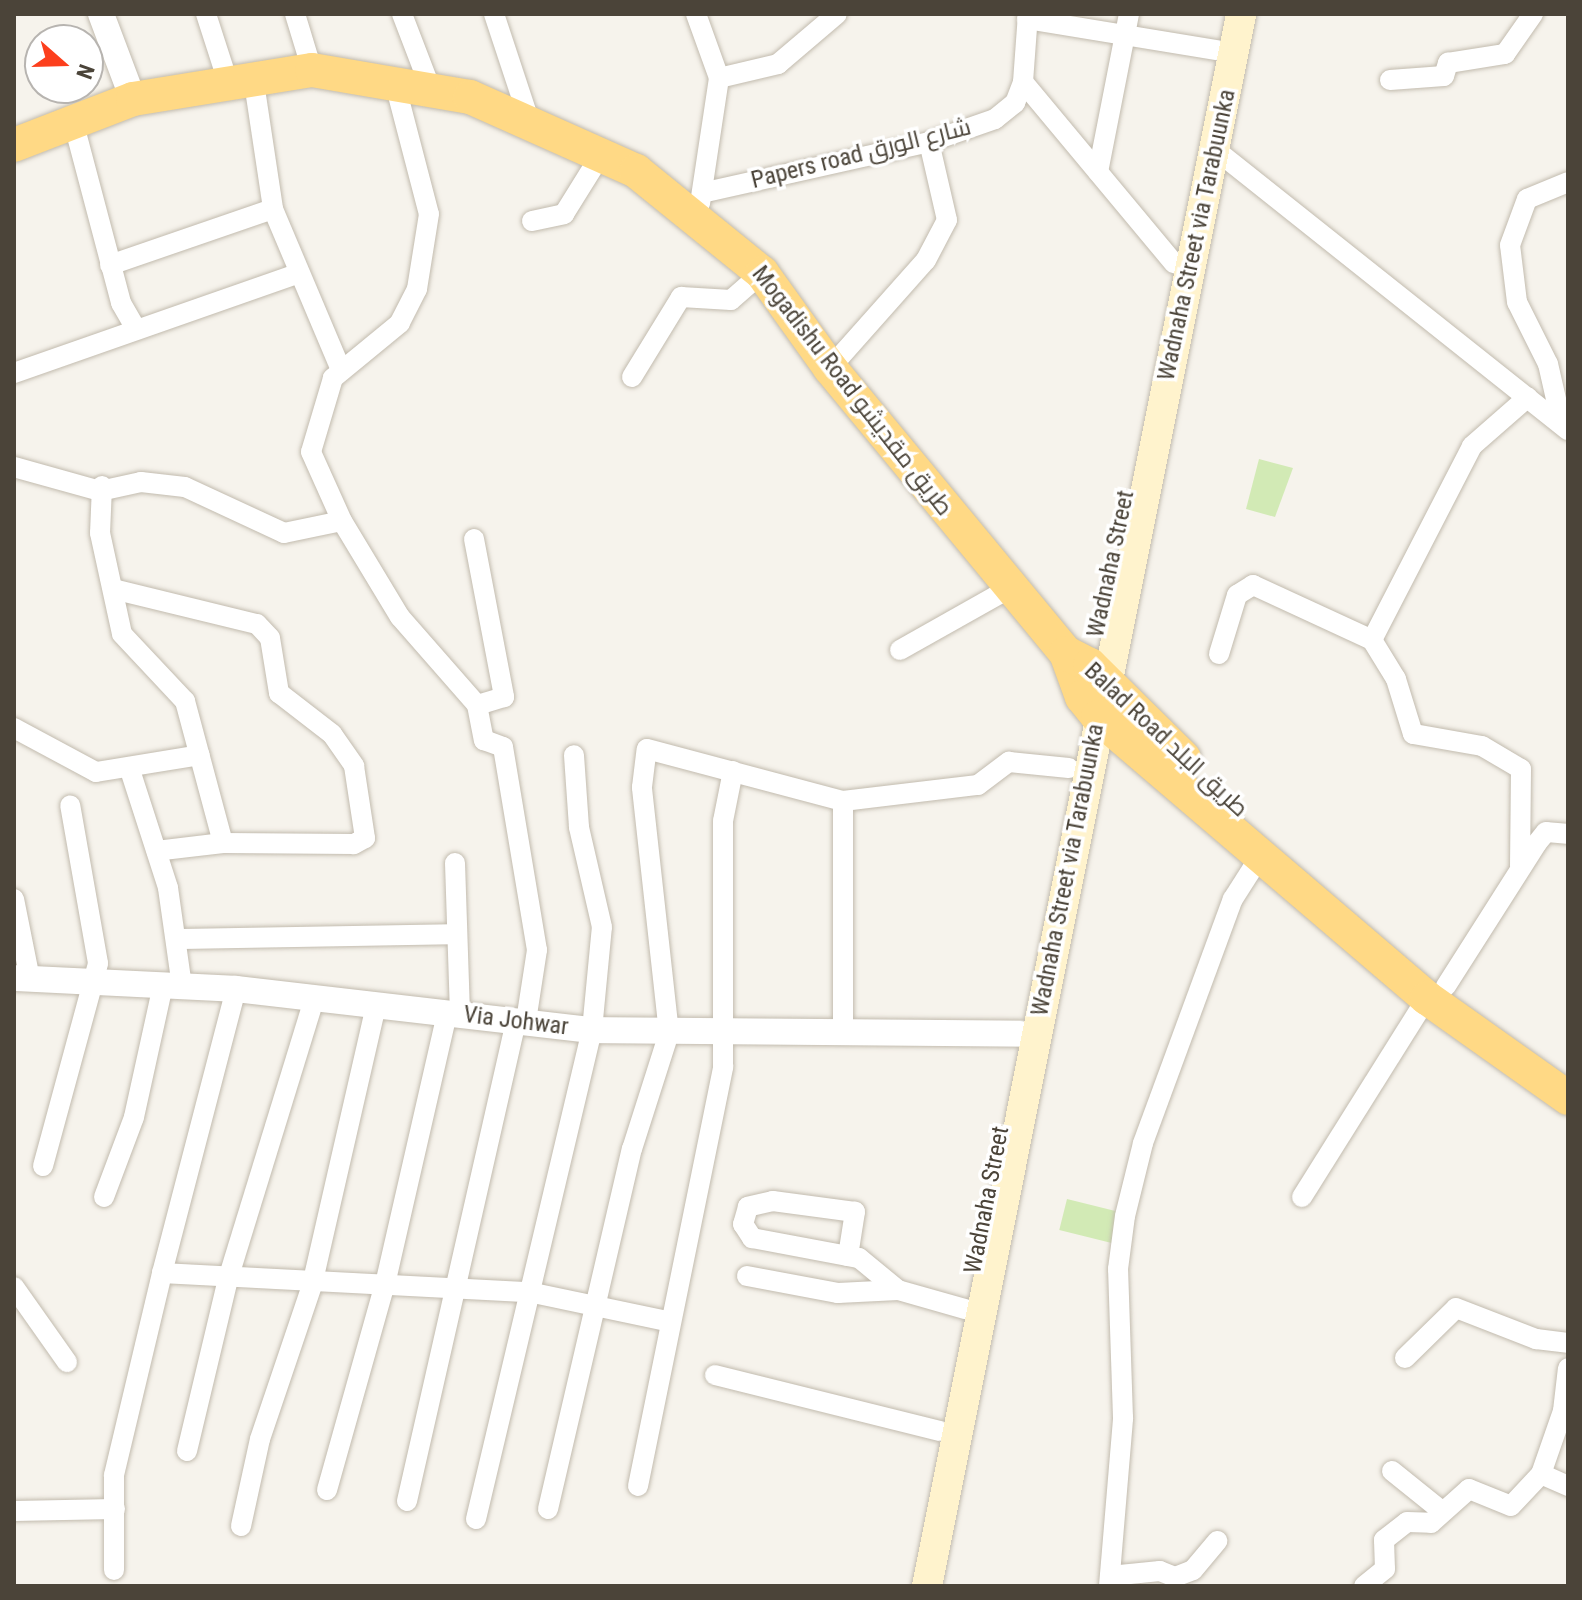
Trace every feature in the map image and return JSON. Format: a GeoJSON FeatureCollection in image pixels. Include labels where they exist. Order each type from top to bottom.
{"type":"FeatureCollection","features":[{"type":"Feature","properties":{"kind":"highway","name":"Mogadishu Road طريق مقديشو"},"geometry":{"type":"LineString","coordinates":[[14,145],[133,99],[240,78],[312,70],[430,87],[528,117],[701,202],[762,273],[830,368],[1089,683]]}},
{"type":"Feature","properties":{"kind":"highway","name":"Balad Road طريق البلد"},"geometry":{"type":"LineString","coordinates":[[1089,683],[1261,855],[1568,1098]]}},
{"type":"Feature","properties":{"kind":"highway","name":"Balad Road طريق البلد"},"geometry":{"type":"LineString","coordinates":[[1089,683],[1436,992],[1568,1072]]}},
{"type":"Feature","properties":{"kind":"main road","name":"Wadnaha Street"},"geometry":{"type":"LineString","coordinates":[[912,1586],[940,1431],[966,1346],[965,1309],[1020,1034],[1062,847],[1069,768],[1089,683],[1223,14]]}},
{"type":"Feature","properties":{"kind":"main road","name":"Wadnaha Street via Tarabuunka"},"geometry":{"type":"LineString","coordinates":[[927,1586],[966,1346],[1062,847],[1089,683],[1217,151],[1241,14]]}},
{"type":"Feature","properties":{"kind":"street"},"geometry":{"type":"LineString","coordinates":[[101,14],[133,99]]}},
{"type":"Feature","properties":{"kind":"street"},"geometry":{"type":"LineString","coordinates":[[206,14],[240,78],[273,209],[297,274],[341,370]]}},
{"type":"Feature","properties":{"kind":"street"},"geometry":{"type":"LineString","coordinates":[[295,14],[312,70]]}},
{"type":"Feature","properties":{"kind":"street"},"geometry":{"type":"LineString","coordinates":[[402,14],[430,87]]}},
{"type":"Feature","properties":{"kind":"street"},"geometry":{"type":"LineString","coordinates":[[494,14],[528,117]]}},
{"type":"Feature","properties":{"kind":"street"},"geometry":{"type":"LineString","coordinates":[[696,14],[719,78],[699,178],[701,202]]}},
{"type":"Feature","properties":{"kind":"street"},"geometry":{"type":"LineString","coordinates":[[719,78],[778,64],[837,14]]}},
{"type":"Feature","properties":{"kind":"street"},"geometry":{"type":"LineString","coordinates":[[1390,80],[1444,76],[1448,63],[1505,54],[1533,14]]}},
{"type":"Feature","properties":{"kind":"street"},"geometry":{"type":"LineString","coordinates":[[1174,263],[1023,82],[1028,16],[1127,24],[1217,50]]}},
{"type":"Feature","properties":{"kind":"street"},"geometry":{"type":"LineString","coordinates":[[1098,172],[1127,24]]}},
{"type":"Feature","properties":{"kind":"street"},"geometry":{"type":"LineString","coordinates":[[394,80],[429,214],[417,289],[400,323],[341,370],[324,396],[311,452],[342,521],[400,617],[477,705],[484,740],[505,753],[533,922],[521,1020],[407,1501]]}},
{"type":"Feature","properties":{"kind":"street","name":"Papers road شارع الورق"},"geometry":{"type":"LineString","coordinates":[[701,202],[929,142],[995,119],[1015,103],[1023,82]]}},
{"type":"Feature","properties":{"kind":"street"},"geometry":{"type":"LineString","coordinates":[[73,121],[110,265],[136,329]]}},
{"type":"Feature","properties":{"kind":"street"},"geometry":{"type":"LineString","coordinates":[[830,368],[926,260],[947,220],[929,142]]}},
{"type":"Feature","properties":{"kind":"street"},"geometry":{"type":"LineString","coordinates":[[1217,151],[1565,423]]}},
{"type":"Feature","properties":{"kind":"street"},"geometry":{"type":"LineString","coordinates":[[532,221],[564,214],[602,153]]}},
{"type":"Feature","properties":{"kind":"street"},"geometry":{"type":"LineString","coordinates":[[1565,423],[1548,364],[1517,302],[1510,245],[1527,199],[1568,182]]}},
{"type":"Feature","properties":{"kind":"street"},"geometry":{"type":"LineString","coordinates":[[110,265],[273,209]]}},
{"type":"Feature","properties":{"kind":"street"},"geometry":{"type":"LineString","coordinates":[[632,377],[681,297],[731,300],[762,273]]}},
{"type":"Feature","properties":{"kind":"street"},"geometry":{"type":"LineString","coordinates":[[14,373],[297,274]]}},
{"type":"Feature","properties":{"kind":"street"},"geometry":{"type":"LineString","coordinates":[[1372,640],[1472,446],[1528,397]]}},
{"type":"Feature","properties":{"kind":"street"},"geometry":{"type":"LineString","coordinates":[[14,467],[102,486],[185,487],[284,533],[342,521]]}},
{"type":"Feature","properties":{"kind":"street"},"geometry":{"type":"LineString","coordinates":[[102,486],[100,533],[117,590],[122,634],[185,701],[223,843]]}},
{"type":"Feature","properties":{"kind":"street"},"geometry":{"type":"LineString","coordinates":[[474,539],[504,697],[477,705]]}},
{"type":"Feature","properties":{"kind":"street"},"geometry":{"type":"LineString","coordinates":[[1219,654],[1237,595],[1253,585],[1372,640],[1396,679],[1413,734],[1482,746],[1521,769],[1520,866]]}},
{"type":"Feature","properties":{"kind":"street"},"geometry":{"type":"LineString","coordinates":[[900,650],[1010,588]]}},
{"type":"Feature","properties":{"kind":"street"},"geometry":{"type":"LineString","coordinates":[[117,590],[257,624],[270,638],[279,693],[332,734],[354,766],[365,838],[354,844],[223,843],[156,851]]}},
{"type":"Feature","properties":{"kind":"street"},"geometry":{"type":"LineString","coordinates":[[14,728],[96,772],[130,770],[200,755]]}},
{"type":"Feature","properties":{"kind":"street"},"geometry":{"type":"LineString","coordinates":[[548,1509],[596,1307],[669,1033],[642,756],[656,749],[843,801],[978,785],[1009,762],[1069,768]]}},
{"type":"Feature","properties":{"kind":"street"},"geometry":{"type":"LineString","coordinates":[[476,1519],[592,1030],[602,927],[579,827],[574,755]]}},
{"type":"Feature","properties":{"kind":"street"},"geometry":{"type":"LineString","coordinates":[[104,1197],[134,1117],[173,986],[177,939],[156,851],[130,770]]}},
{"type":"Feature","properties":{"kind":"street"},"geometry":{"type":"LineString","coordinates":[[638,1486],[723,1034],[723,821],[733,771]]}},
{"type":"Feature","properties":{"kind":"street"},"geometry":{"type":"LineString","coordinates":[[843,801],[843,1029]]}},
{"type":"Feature","properties":{"kind":"street"},"geometry":{"type":"LineString","coordinates":[[43,1166],[98,963],[70,805]]}},
{"type":"Feature","properties":{"kind":"street"},"geometry":{"type":"LineString","coordinates":[[1302,1197],[1520,866],[1546,832],[1565,827]]}},
{"type":"Feature","properties":{"kind":"street"},"geometry":{"type":"LineString","coordinates":[[1217,1541],[1193,1570],[1175,1577],[1160,1571],[1110,1581],[1123,1418],[1118,1269],[1125,1216],[1143,1143],[1233,899],[1261,855]]}},
{"type":"Feature","properties":{"kind":"street"},"geometry":{"type":"LineString","coordinates":[[327,1490],[386,1280],[453,1014],[455,863]]}},
{"type":"Feature","properties":{"kind":"street"},"geometry":{"type":"LineString","coordinates":[[14,899],[22,979]]}},
{"type":"Feature","properties":{"kind":"street"},"geometry":{"type":"LineString","coordinates":[[177,939],[456,934]]}},
{"type":"Feature","properties":{"kind":"street","name":"Via Johwar"},"geometry":{"type":"LineString","coordinates":[[22,979],[93,985],[236,989],[375,1009],[521,1020],[592,1030],[723,1034],[843,1029],[1020,1034]]}},
{"type":"Feature","properties":{"kind":"street"},"geometry":{"type":"LineString","coordinates":[[114,1570],[114,1475],[162,1273],[236,989]]}},
{"type":"Feature","properties":{"kind":"street"},"geometry":{"type":"LineString","coordinates":[[187,1451],[228,1279],[314,1000]]}},
{"type":"Feature","properties":{"kind":"street"},"geometry":{"type":"LineString","coordinates":[[241,1526],[260,1439],[312,1285],[375,1009]]}},
{"type":"Feature","properties":{"kind":"street"},"geometry":{"type":"LineString","coordinates":[[848,1256],[855,1212],[773,1201],[748,1207],[743,1224],[752,1238],[848,1256],[870,1264],[898,1290]]}},
{"type":"Feature","properties":{"kind":"street"},"geometry":{"type":"LineString","coordinates":[[162,1273],[312,1285],[386,1280],[529,1292],[667,1321]]}},
{"type":"Feature","properties":{"kind":"street"},"geometry":{"type":"LineString","coordinates":[[747,1276],[838,1293],[898,1290],[965,1309]]}},
{"type":"Feature","properties":{"kind":"street"},"geometry":{"type":"LineString","coordinates":[[14,1289],[67,1362]]}},
{"type":"Feature","properties":{"kind":"street"},"geometry":{"type":"LineString","coordinates":[[1405,1358],[1456,1308],[1536,1339],[1568,1343]]}},
{"type":"Feature","properties":{"kind":"street"},"geometry":{"type":"LineString","coordinates":[[1364,1586],[1385,1569],[1384,1540],[1407,1522],[1431,1523],[1469,1489],[1511,1506],[1541,1474],[1563,1411],[1568,1368]]}},
{"type":"Feature","properties":{"kind":"street"},"geometry":{"type":"LineString","coordinates":[[715,1375],[940,1431]]}},
{"type":"Feature","properties":{"kind":"street"},"geometry":{"type":"LineString","coordinates":[[1392,1471],[1443,1512]]}},
{"type":"Feature","properties":{"kind":"street"},"geometry":{"type":"LineString","coordinates":[[1541,1474],[1568,1486]]}},
{"type":"Feature","properties":{"kind":"street"},"geometry":{"type":"LineString","coordinates":[[14,1511],[115,1509]]}},
{"type":"Feature","properties":{"kind":"green space"},"geometry":{"type":"Polygon","coordinates":[[[1259,459],[1293,468],[1275,517],[1246,509],[1259,459]]]}},
{"type":"Feature","properties":{"kind":"green space"},"geometry":{"type":"Polygon","coordinates":[[[1067,1199],[1120,1212],[1113,1243],[1059,1230],[1067,1199]]]}}]}
